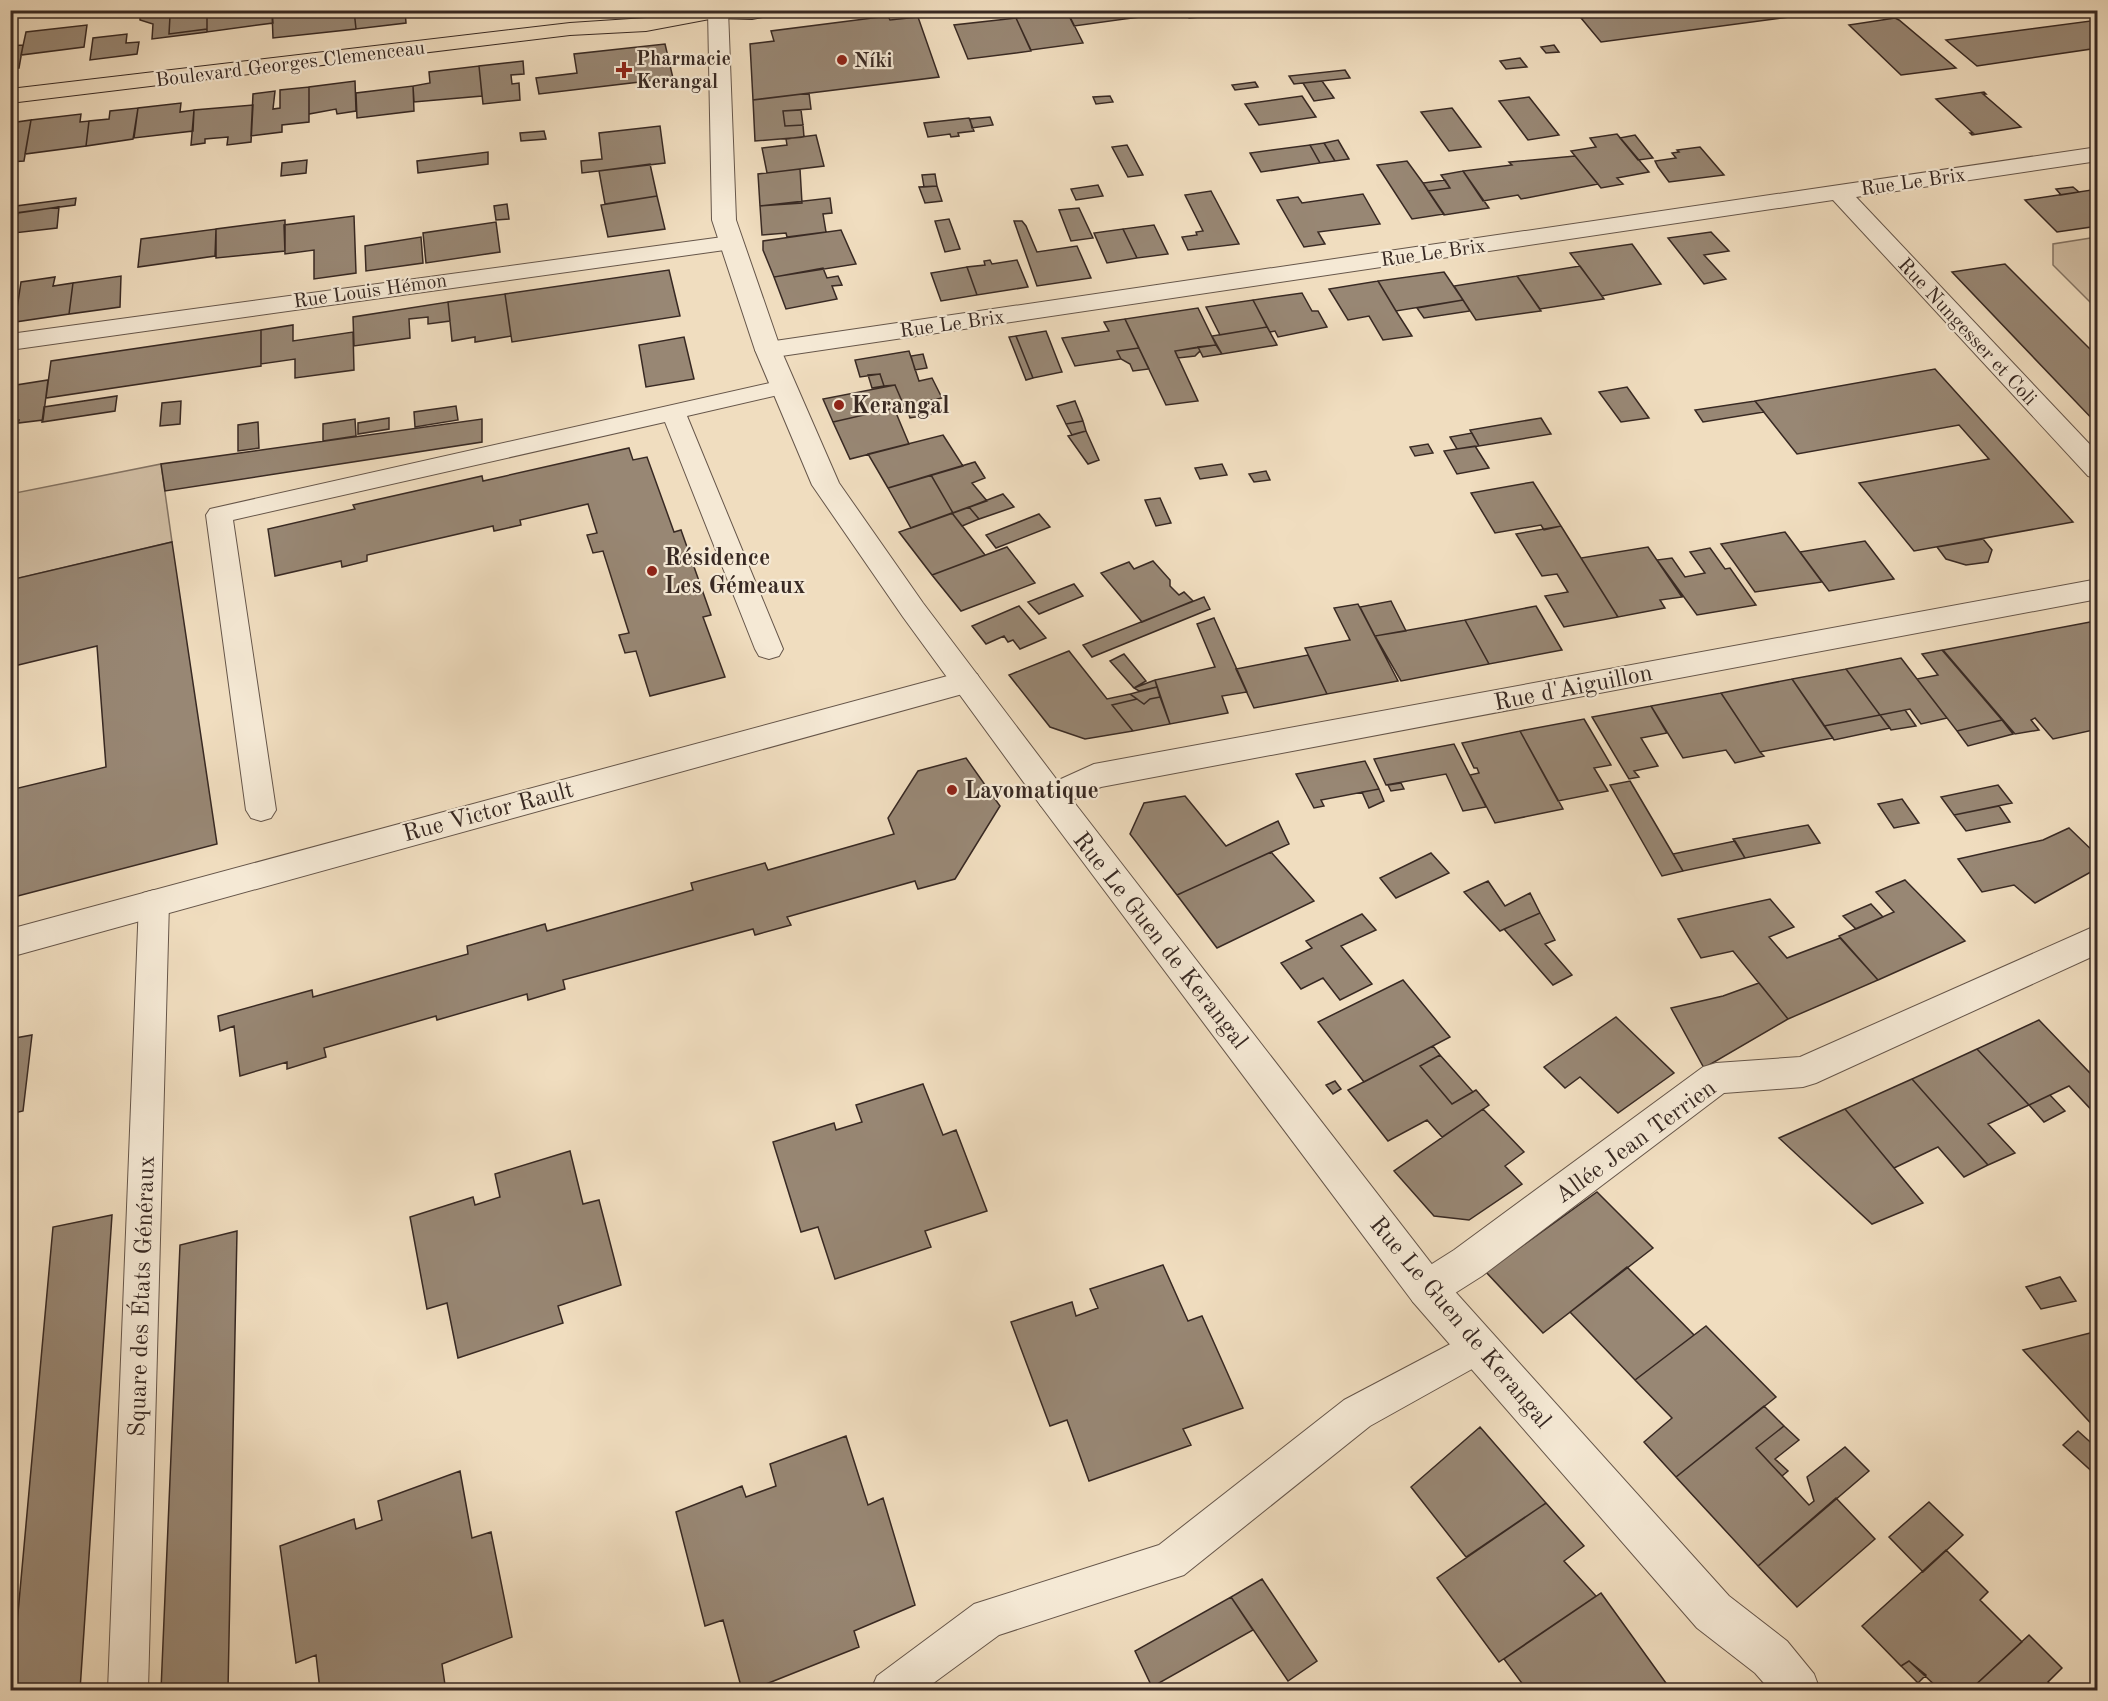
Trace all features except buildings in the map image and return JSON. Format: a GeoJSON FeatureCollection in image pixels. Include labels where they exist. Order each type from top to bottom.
{"type":"FeatureCollection","features":[{"type":"Feature","properties":{"kind":"main road","name":"Boulevard Georges Clemenceau"},"geometry":{"type":"LineString","coordinates":[[10,96],[570,29],[646,25],[685,20],[719,11],[753,13],[771,10]]}},
{"type":"Feature","properties":{"kind":"street","name":"Rue Le Guen de Kerangal"},"geometry":{"type":"LineString","coordinates":[[719,11],[724,220],[768,350],[826,485],[966,682],[1427,1289],[1713,1612],[1771,1657],[1798,1690]]}},
{"type":"Feature","properties":{"kind":"street","name":"Rue Le Brix"},"geometry":{"type":"LineString","coordinates":[[768,350],[2097,153]]}},
{"type":"Feature","properties":{"kind":"street","name":"Rue Nungesser et Coli"},"geometry":{"type":"LineString","coordinates":[[1838,192],[2097,470]]}},
{"type":"Feature","properties":{"kind":"street","name":"Rue Louis Hémon"},"geometry":{"type":"LineString","coordinates":[[10,342],[703,244],[730,243]]}},
{"type":"Feature","properties":{"kind":"street","name":"Rue d'Aiguillon"},"geometry":{"type":"LineString","coordinates":[[1052,797],[1094,776],[2097,589]]}},
{"type":"Feature","properties":{"kind":"street","name":"Rue Victor Rault"},"geometry":{"type":"LineString","coordinates":[[10,943],[966,682]]}},
{"type":"Feature","properties":{"kind":"street","name":"Allée Jean Terrien"},"geometry":{"type":"LineString","coordinates":[[1427,1289],[1468,1263],[1716,1078],[1803,1072],[2093,941]]}},
{"type":"Feature","properties":{"kind":"lane"},"geometry":{"type":"LineString","coordinates":[[261,810],[219,515],[783,387]]}},
{"type":"Feature","properties":{"kind":"lane"},"geometry":{"type":"LineString","coordinates":[[673,412],[769,649]]}},
{"type":"Feature","properties":{"kind":"lane","name":"Square des États Généraux"},"geometry":{"type":"LineString","coordinates":[[128,1690],[154,902]]}},
{"type":"Feature","properties":{"kind":"lane"},"geometry":{"type":"LineString","coordinates":[[891,1690],[988,1618],[1170,1562],[1357,1413],[1477,1347]]}},
{"type":"Feature","properties":{"kind":"shaded area"},"geometry":{"type":"Polygon","coordinates":[[[2098,237],[2097,309],[2053,265],[2053,244],[2098,237]]]}},
{"type":"Feature","properties":{"kind":"shaded area"},"geometry":{"type":"Polygon","coordinates":[[[161,464],[172,542],[11,580],[10,494],[161,464]]]}},
{"type":"Feature","properties":{"kind":"place","name":"Níki"},"geometry":{"type":"Point","coordinates":[842,60]}},
{"type":"Feature","properties":{"kind":"place","name":"Pharmacie Kerangal"},"geometry":{"type":"Point","coordinates":[624,70]}},
{"type":"Feature","properties":{"kind":"place","name":"Kerangal"},"geometry":{"type":"Point","coordinates":[839,405]}},
{"type":"Feature","properties":{"kind":"place","name":"Résidence Les Gémeaux"},"geometry":{"type":"Point","coordinates":[652,571]}},
{"type":"Feature","properties":{"kind":"place","name":"Lavomatique"},"geometry":{"type":"Point","coordinates":[952,790]}}]}
